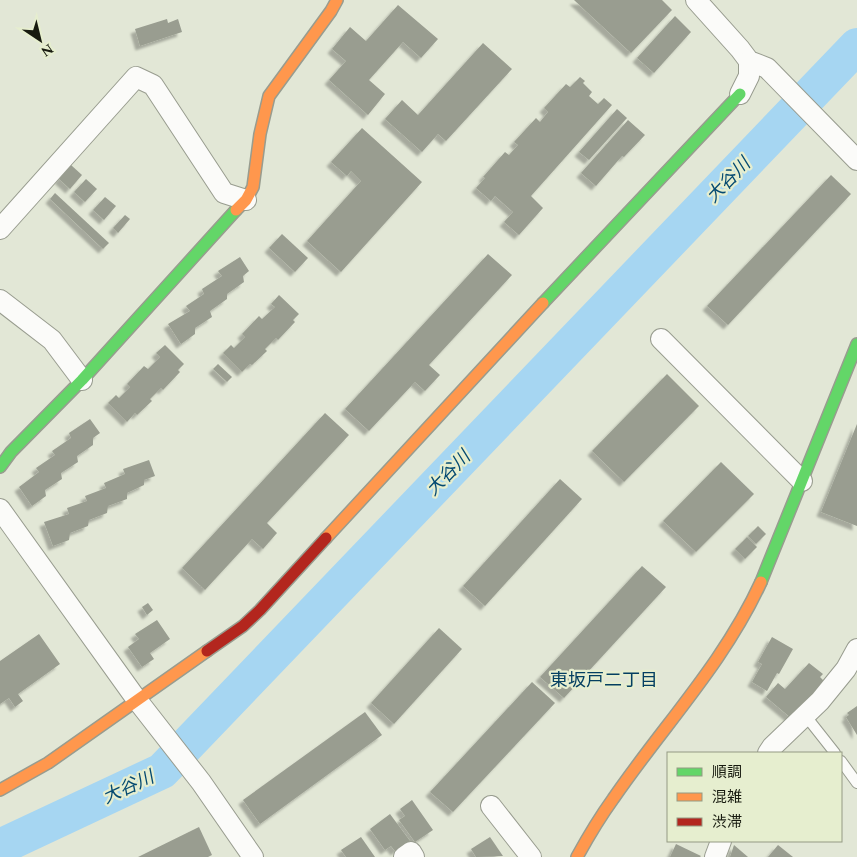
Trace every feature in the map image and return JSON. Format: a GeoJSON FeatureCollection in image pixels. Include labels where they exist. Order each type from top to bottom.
{"type":"FeatureCollection","features":[{"type":"Feature","properties":{"kind":"street"},"geometry":{"type":"LineString","coordinates":[[0,467],[11,452],[82,380],[246,200],[252,187],[260,134],[269,96],[337,0]]}},
{"type":"Feature","properties":{"kind":"street"},"geometry":{"type":"LineString","coordinates":[[696,0],[749,61],[767,68],[857,160]]}},
{"type":"Feature","properties":{"kind":"street"},"geometry":{"type":"LineString","coordinates":[[0,790],[48,763],[243,626],[260,610],[534,312],[740,94],[749,76],[749,61]]}},
{"type":"Feature","properties":{"kind":"street"},"geometry":{"type":"LineString","coordinates":[[0,230],[136,77],[153,85],[224,193],[246,200]]}},
{"type":"Feature","properties":{"kind":"street"},"geometry":{"type":"LineString","coordinates":[[0,300],[52,340],[82,380]]}},
{"type":"Feature","properties":{"kind":"street"},"geometry":{"type":"LineString","coordinates":[[661,339],[802,481]]}},
{"type":"Feature","properties":{"kind":"street"},"geometry":{"type":"LineString","coordinates":[[577,857],[591,830],[702,681],[736,631],[762,582],[857,344]]}},
{"type":"Feature","properties":{"kind":"street"},"geometry":{"type":"LineString","coordinates":[[0,509],[137,700],[200,782],[253,857]]}},
{"type":"Feature","properties":{"kind":"street"},"geometry":{"type":"LineString","coordinates":[[769,752],[772,746],[820,701],[846,669],[857,649]]}},
{"type":"Feature","properties":{"kind":"street"},"geometry":{"type":"LineString","coordinates":[[492,806],[531,857]]}},
{"type":"Feature","properties":{"kind":"street"},"geometry":{"type":"LineString","coordinates":[[715,857],[721,842]]}},
{"type":"Feature","properties":{"kind":"street"},"geometry":{"type":"LineString","coordinates":[[404,857],[411,852],[414,857]]}},
{"type":"Feature","properties":{"kind":"lane"},"geometry":{"type":"LineString","coordinates":[[805,714],[834,752]]}},
{"type":"Feature","properties":{"kind":"lane"},"geometry":{"type":"LineString","coordinates":[[842,762],[857,783]]}},
{"type":"Feature","properties":{"kind":"building"},"geometry":{"type":"Polygon","coordinates":[[[574,0],[662,0],[672,10],[631,53],[574,0]]]}},
{"type":"Feature","properties":{"kind":"building"},"geometry":{"type":"Polygon","coordinates":[[[398,5],[438,39],[421,58],[403,42],[369,80],[385,94],[368,115],[329,80],[346,61],[332,49],[350,27],[366,41],[398,5]]]}},
{"type":"Feature","properties":{"kind":"building"},"geometry":{"type":"Polygon","coordinates":[[[675,16],[691,32],[654,73],[637,58],[675,16]]]}},
{"type":"Feature","properties":{"kind":"building"},"geometry":{"type":"Polygon","coordinates":[[[167,19],[168,23],[178,19],[182,32],[140,46],[135,29],[167,19]]]}},
{"type":"Feature","properties":{"kind":"building"},"geometry":{"type":"Polygon","coordinates":[[[483,43],[512,69],[446,141],[438,134],[422,152],[385,119],[402,100],[418,115],[483,43]]]}},
{"type":"Feature","properties":{"kind":"building"},"geometry":{"type":"Polygon","coordinates":[[[580,77],[592,92],[589,96],[598,104],[604,98],[612,105],[531,196],[543,208],[519,235],[504,222],[513,212],[495,196],[491,201],[476,188],[505,152],[509,155],[518,145],[514,142],[536,118],[540,122],[548,112],[544,108],[566,84],[570,87],[580,77]]]}},
{"type":"Feature","properties":{"kind":"building"},"geometry":{"type":"Polygon","coordinates":[[[617,109],[627,118],[589,160],[579,152],[617,109]]]}},
{"type":"Feature","properties":{"kind":"building"},"geometry":{"type":"Polygon","coordinates":[[[628,120],[645,135],[624,157],[622,156],[596,186],[581,173],[628,120]]]}},
{"type":"Feature","properties":{"kind":"building"},"geometry":{"type":"Polygon","coordinates":[[[362,128],[422,182],[341,272],[307,241],[361,181],[351,171],[347,176],[331,162],[362,128]]]}},
{"type":"Feature","properties":{"kind":"building"},"geometry":{"type":"Polygon","coordinates":[[[71,165],[82,175],[70,189],[59,179],[71,165]]]}},
{"type":"Feature","properties":{"kind":"building"},"geometry":{"type":"Polygon","coordinates":[[[831,175],[851,194],[728,325],[707,306],[831,175]]]}},
{"type":"Feature","properties":{"kind":"building"},"geometry":{"type":"Polygon","coordinates":[[[86,179],[97,189],[85,202],[74,192],[86,179]]]}},
{"type":"Feature","properties":{"kind":"building"},"geometry":{"type":"Polygon","coordinates":[[[55,193],[109,243],[103,249],[50,199],[55,193]]]}},
{"type":"Feature","properties":{"kind":"building"},"geometry":{"type":"Polygon","coordinates":[[[105,197],[116,206],[104,220],[93,210],[105,197]]]}},
{"type":"Feature","properties":{"kind":"building"},"geometry":{"type":"Polygon","coordinates":[[[125,215],[130,219],[118,233],[113,228],[125,215]]]}},
{"type":"Feature","properties":{"kind":"building"},"geometry":{"type":"Polygon","coordinates":[[[282,234],[308,258],[295,272],[269,248],[282,234]]]}},
{"type":"Feature","properties":{"kind":"building"},"geometry":{"type":"Polygon","coordinates":[[[488,254],[512,275],[429,365],[440,375],[425,391],[415,382],[369,431],[345,409],[488,254]]]}},
{"type":"Feature","properties":{"kind":"building"},"geometry":{"type":"Polygon","coordinates":[[[240,257],[249,271],[243,276],[244,282],[227,294],[227,299],[210,311],[212,317],[195,328],[195,334],[181,344],[168,324],[190,311],[186,306],[204,294],[202,289],[222,276],[218,271],[240,257]]]}},
{"type":"Feature","properties":{"kind":"building"},"geometry":{"type":"Polygon","coordinates":[[[279,295],[299,314],[293,320],[295,322],[278,340],[276,338],[265,349],[267,351],[242,372],[223,353],[231,345],[234,348],[245,337],[242,334],[259,316],[262,319],[275,307],[271,304],[279,295]]]}},
{"type":"Feature","properties":{"kind":"building"},"geometry":{"type":"Polygon","coordinates":[[[165,345],[184,364],[178,370],[180,372],[163,390],[161,388],[150,399],[152,401],[137,415],[135,413],[127,422],[108,403],[116,395],[119,398],[130,387],[127,384],[144,366],[148,369],[160,357],[156,353],[165,345]]]}},
{"type":"Feature","properties":{"kind":"building"},"geometry":{"type":"Polygon","coordinates":[[[218,364],[232,377],[227,382],[213,369],[218,364]]]}},
{"type":"Feature","properties":{"kind":"building"},"geometry":{"type":"Polygon","coordinates":[[[667,374],[699,406],[624,482],[592,451],[667,374]]]}},
{"type":"Feature","properties":{"kind":"building"},"geometry":{"type":"Polygon","coordinates":[[[325,413],[349,435],[267,523],[277,533],[263,549],[252,539],[205,590],[182,568],[325,413]]]}},
{"type":"Feature","properties":{"kind":"building"},"geometry":{"type":"Polygon","coordinates":[[[90,419],[100,433],[93,438],[93,445],[77,456],[78,462],[61,473],[62,479],[45,490],[46,496],[32,506],[19,487],[39,472],[36,468],[55,455],[52,451],[71,438],[69,433],[90,419]]]}},
{"type":"Feature","properties":{"kind":"building"},"geometry":{"type":"Polygon","coordinates":[[[857,424],[857,526],[821,512],[857,424]]]}},
{"type":"Feature","properties":{"kind":"building"},"geometry":{"type":"Polygon","coordinates":[[[149,460],[155,476],[144,480],[144,485],[127,493],[127,499],[108,506],[107,513],[89,520],[88,526],[70,533],[69,540],[53,546],[44,522],[69,514],[67,508],[87,501],[85,496],[106,488],[104,483],[125,474],[123,469],[149,460]]]}},
{"type":"Feature","properties":{"kind":"building"},"geometry":{"type":"Polygon","coordinates":[[[721,462],[754,494],[696,552],[663,521],[721,462]]]}},
{"type":"Feature","properties":{"kind":"building"},"geometry":{"type":"Polygon","coordinates":[[[560,479],[582,499],[485,606],[463,586],[560,479]]]}},
{"type":"Feature","properties":{"kind":"building"},"geometry":{"type":"Polygon","coordinates":[[[758,526],[766,534],[756,544],[748,536],[758,526]]]}},
{"type":"Feature","properties":{"kind":"building"},"geometry":{"type":"Polygon","coordinates":[[[747,537],[757,547],[745,559],[735,549],[747,537]]]}},
{"type":"Feature","properties":{"kind":"building"},"geometry":{"type":"Polygon","coordinates":[[[642,566],[666,587],[564,698],[540,677],[642,566]]]}},
{"type":"Feature","properties":{"kind":"building"},"geometry":{"type":"Polygon","coordinates":[[[148,603],[153,610],[147,615],[142,607],[148,603]]]}},
{"type":"Feature","properties":{"kind":"building"},"geometry":{"type":"Polygon","coordinates":[[[157,620],[170,639],[150,653],[154,659],[142,667],[128,647],[139,639],[135,634],[157,620]]]}},
{"type":"Feature","properties":{"kind":"building"},"geometry":{"type":"Polygon","coordinates":[[[439,628],[462,649],[394,724],[371,703],[439,628]]]}},
{"type":"Feature","properties":{"kind":"building"},"geometry":{"type":"Polygon","coordinates":[[[39,634],[60,664],[18,694],[23,701],[15,707],[9,698],[0,704],[0,661],[39,634]]]}},
{"type":"Feature","properties":{"kind":"building"},"geometry":{"type":"Polygon","coordinates":[[[772,637],[793,649],[767,691],[752,682],[762,664],[758,662],[772,637]]]}},
{"type":"Feature","properties":{"kind":"building"},"geometry":{"type":"Polygon","coordinates":[[[809,663],[823,674],[820,677],[825,682],[791,718],[766,697],[778,683],[785,689],[809,663]]]}},
{"type":"Feature","properties":{"kind":"building"},"geometry":{"type":"Polygon","coordinates":[[[532,682],[555,703],[453,812],[430,792],[532,682]]]}},
{"type":"Feature","properties":{"kind":"building"},"geometry":{"type":"Polygon","coordinates":[[[857,706],[857,735],[846,717],[849,715],[847,713],[857,706]]]}},
{"type":"Feature","properties":{"kind":"building"},"geometry":{"type":"Polygon","coordinates":[[[365,712],[382,735],[260,824],[243,800],[365,712]]]}},
{"type":"Feature","properties":{"kind":"building"},"geometry":{"type":"Polygon","coordinates":[[[412,800],[433,830],[415,842],[399,820],[405,816],[400,809],[412,800]]]}},
{"type":"Feature","properties":{"kind":"building"},"geometry":{"type":"Polygon","coordinates":[[[390,814],[410,841],[395,851],[391,846],[385,850],[370,829],[390,814]]]}},
{"type":"Feature","properties":{"kind":"building"},"geometry":{"type":"Polygon","coordinates":[[[199,827],[212,855],[208,857],[138,857],[199,827]]]}},
{"type":"Feature","properties":{"kind":"building"},"geometry":{"type":"Polygon","coordinates":[[[361,837],[375,857],[346,857],[341,850],[361,837]]]}},
{"type":"Feature","properties":{"kind":"building"},"geometry":{"type":"Polygon","coordinates":[[[490,837],[503,856],[476,857],[471,849],[490,837]]]}},
{"type":"Feature","properties":{"kind":"building"},"geometry":{"type":"Polygon","coordinates":[[[676,844],[701,856],[670,857],[676,844]]]}},
{"type":"Feature","properties":{"kind":"building"},"geometry":{"type":"Polygon","coordinates":[[[734,845],[748,857],[730,857],[734,845]]]}},
{"type":"Feature","properties":{"kind":"building"},"geometry":{"type":"Polygon","coordinates":[[[778,845],[793,857],[768,857],[778,845]]]}},
{"type":"Feature","properties":{"kind":"waterway","name":"大谷川"},"geometry":{"type":"LineString","coordinates":[[0,847],[162,771],[857,46]]}},
{"type":"Feature","properties":{"kind":"traffic: fast"},"geometry":{"type":"LineString","coordinates":[[543,303],[740,94]]}},
{"type":"Feature","properties":{"kind":"traffic: fast"},"geometry":{"type":"LineString","coordinates":[[0,467],[11,452],[82,380],[236,210]]}},
{"type":"Feature","properties":{"kind":"traffic: fast"},"geometry":{"type":"LineString","coordinates":[[761,582],[857,344]]}},
{"type":"Feature","properties":{"kind":"traffic: slow"},"geometry":{"type":"LineString","coordinates":[[236,210],[246,200],[253,187],[260,134],[269,96],[337,0]]}},
{"type":"Feature","properties":{"kind":"traffic: slow"},"geometry":{"type":"LineString","coordinates":[[326,538],[543,303]]}},
{"type":"Feature","properties":{"kind":"traffic: slow"},"geometry":{"type":"LineString","coordinates":[[577,857],[608,806],[711,667],[746,612],[761,582]]}},
{"type":"Feature","properties":{"kind":"traffic: slow"},"geometry":{"type":"LineString","coordinates":[[0,790],[48,763],[207,651]]}},
{"type":"Feature","properties":{"kind":"traffic: jam"},"geometry":{"type":"LineString","coordinates":[[207,651],[243,626],[260,610],[326,538]]}},
{"type":"Feature","properties":{"kind":"district","name":"東坂戸二丁目"},"geometry":{"type":"Point","coordinates":[604,680]}}]}
